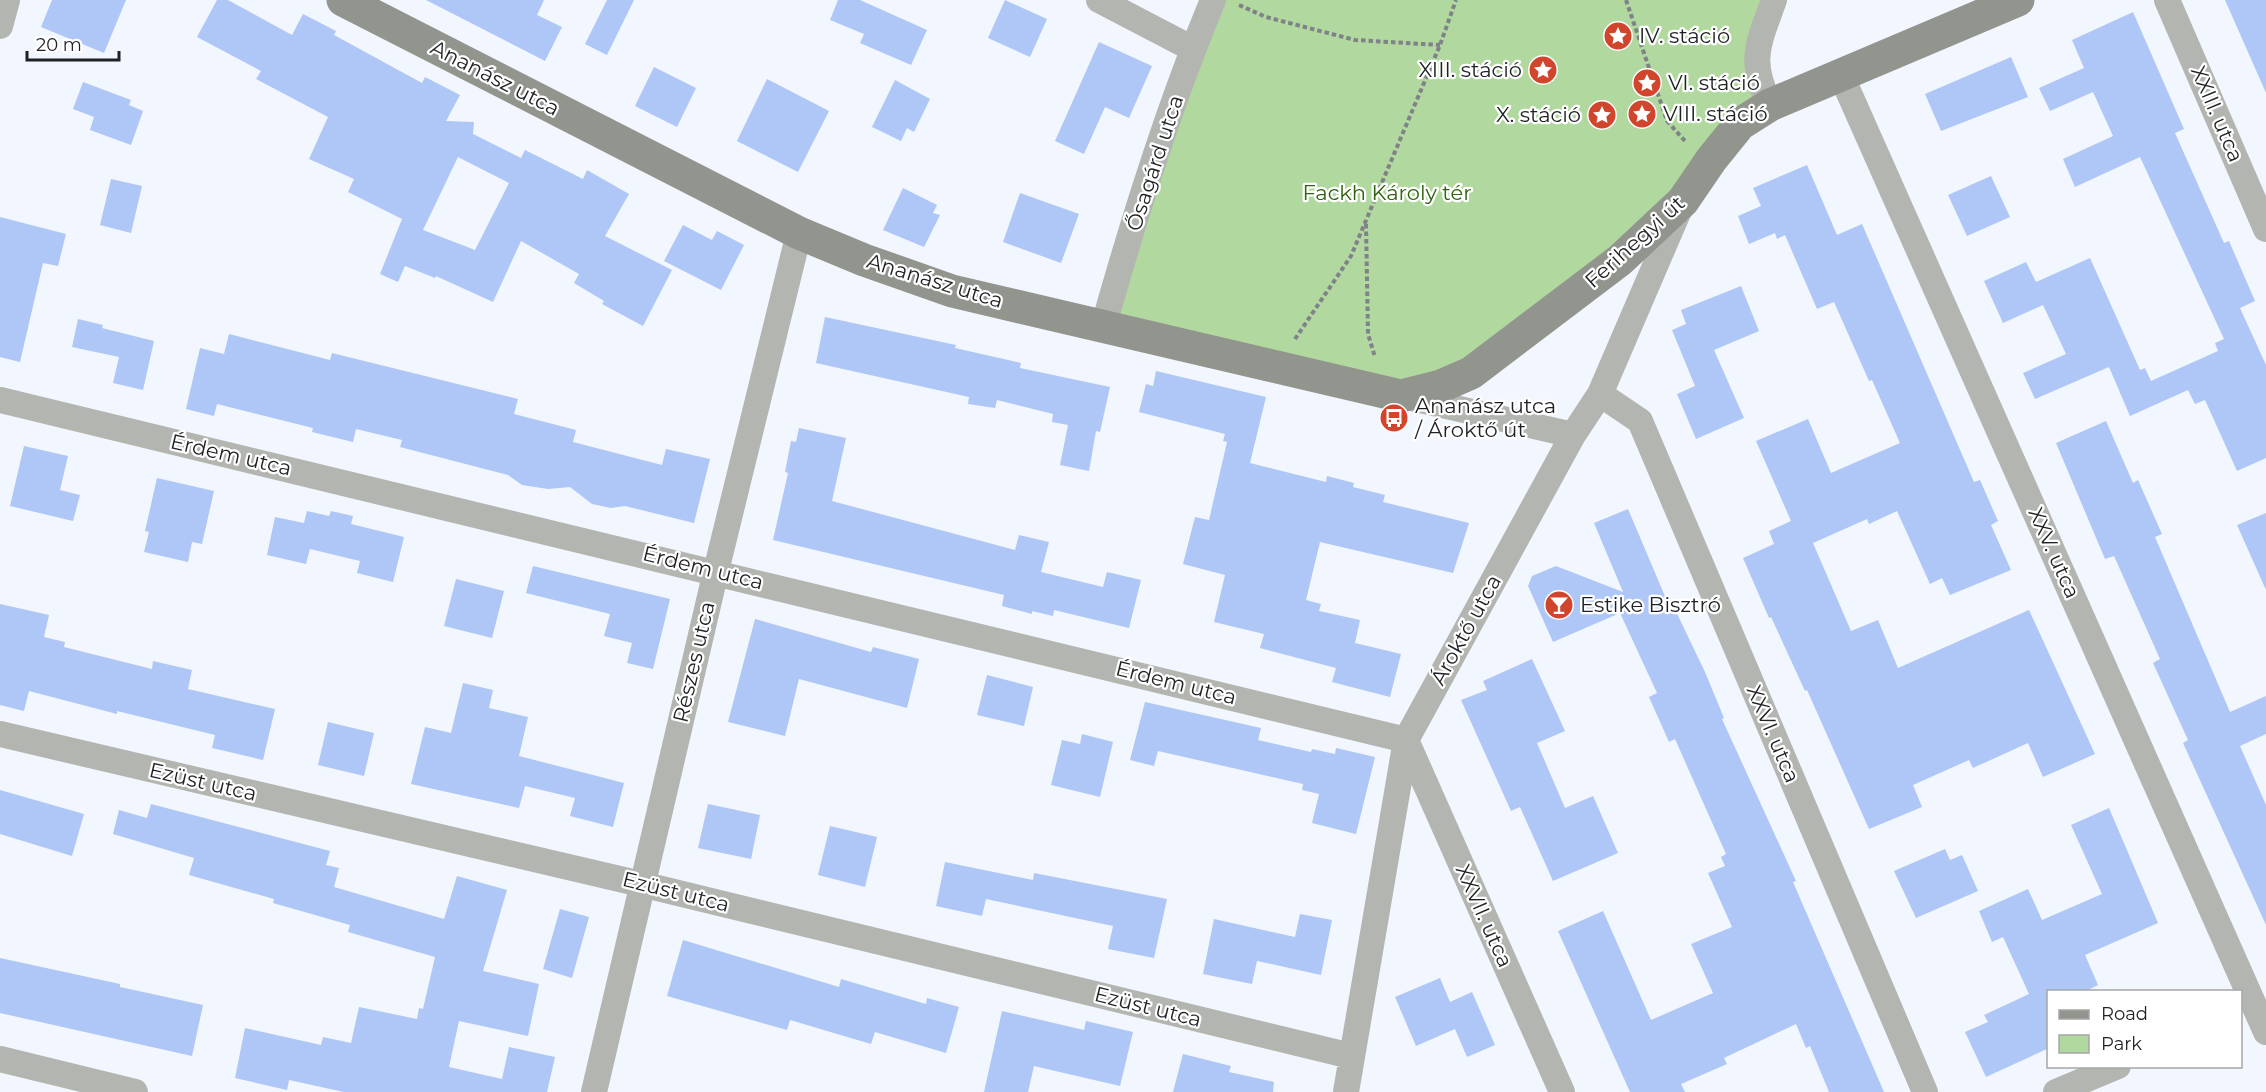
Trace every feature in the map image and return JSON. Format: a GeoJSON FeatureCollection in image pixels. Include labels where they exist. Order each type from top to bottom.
{"type":"FeatureCollection","features":[{"type":"Feature","properties":{"kind":"street"},"geometry":{"type":"LineString","coordinates":[[0,26],[7,0]]}},
{"type":"Feature","properties":{"kind":"street","name":"Ananász utca"},"geometry":{"type":"LineString","coordinates":[[343,0],[799,233],[864,260],[952,291],[1103,328],[1573,435]]}},
{"type":"Feature","properties":{"kind":"street"},"geometry":{"type":"LineString","coordinates":[[1099,0],[1193,49]]}},
{"type":"Feature","properties":{"kind":"street"},"geometry":{"type":"LineString","coordinates":[[1770,105],[1758,82],[1756,52],[1774,0]]}},
{"type":"Feature","properties":{"kind":"street","name":"Ferihegyi út"},"geometry":{"type":"LineString","coordinates":[[1393,394],[1441,386],[1471,373],[1620,260],[1683,201],[1711,160],[1740,124],[1770,105],[2018,0]]}},
{"type":"Feature","properties":{"kind":"street","name":"XXIII. utca"},"geometry":{"type":"LineString","coordinates":[[2167,0],[2266,229]]}},
{"type":"Feature","properties":{"kind":"street","name":"Ősagárd utca"},"geometry":{"type":"LineString","coordinates":[[1103,328],[1193,49],[1225,2]]}},
{"type":"Feature","properties":{"kind":"street","name":"XXV. utca"},"geometry":{"type":"LineString","coordinates":[[1841,75],[2257,1016]]}},
{"type":"Feature","properties":{"kind":"street","name":"Ároktő utca"},"geometry":{"type":"LineString","coordinates":[[1346,1092],[1406,740],[1573,435],[1600,394],[1683,201]]}},
{"type":"Feature","properties":{"kind":"street","name":"Részes utca"},"geometry":{"type":"LineString","coordinates":[[594,1092],[641,884],[799,233]]}},
{"type":"Feature","properties":{"kind":"street","name":"XXVI. utca"},"geometry":{"type":"LineString","coordinates":[[1600,394],[1640,421],[1924,1092]]}},
{"type":"Feature","properties":{"kind":"street","name":"Érdem utca"},"geometry":{"type":"LineString","coordinates":[[0,400],[716,571],[1406,740]]}},
{"type":"Feature","properties":{"kind":"street","name":"Ezüst utca"},"geometry":{"type":"LineString","coordinates":[[0,734],[641,884],[1351,1056]]}},
{"type":"Feature","properties":{"kind":"street","name":"XXVII. utca"},"geometry":{"type":"LineString","coordinates":[[1406,740],[1562,1092]]}},
{"type":"Feature","properties":{"kind":"street"},"geometry":{"type":"LineString","coordinates":[[0,1059],[135,1092]]}},
{"type":"Feature","properties":{"kind":"street"},"geometry":{"type":"LineString","coordinates":[[2056,1092],[2113,1068]]}},
{"type":"Feature","properties":{"kind":"path"},"geometry":{"type":"LineString","coordinates":[[1291,345],[1351,256],[1440,45],[1456,0]]}},
{"type":"Feature","properties":{"kind":"path"},"geometry":{"type":"LineString","coordinates":[[1626,0],[1667,121],[1687,143]]}},
{"type":"Feature","properties":{"kind":"path"},"geometry":{"type":"LineString","coordinates":[[1225,2],[1266,17],[1355,40],[1440,45]]}},
{"type":"Feature","properties":{"kind":"path"},"geometry":{"type":"LineString","coordinates":[[1366,221],[1368,334],[1393,394]]}},
{"type":"Feature","properties":{"kind":"green space","name":"Fackh Károly tér"},"geometry":{"type":"Polygon","coordinates":[[[1213,0],[1774,0],[1756,52],[1770,105],[1683,201],[1441,386],[1103,328],[1213,0]]]}},
{"type":"Feature","properties":{"kind":"building"},"geometry":{"type":"Polygon","coordinates":[[[52,0],[126,0],[104,53],[41,27],[52,0]]]}},
{"type":"Feature","properties":{"kind":"building"},"geometry":{"type":"Polygon","coordinates":[[[217,0],[228,0],[292,35],[303,14],[336,31],[334,35],[422,83],[425,77],[460,95],[446,121],[474,122],[473,134],[521,158],[525,150],[583,179],[587,170],[629,194],[605,236],[672,270],[643,326],[602,304],[604,301],[574,283],[579,274],[521,241],[493,302],[436,276],[435,278],[405,266],[398,282],[380,274],[402,219],[348,192],[354,179],[309,159],[328,117],[256,79],[261,71],[197,37],[217,0]],[[458,157],[423,230],[475,250],[509,183],[458,157]]]}},
{"type":"Feature","properties":{"kind":"building"},"geometry":{"type":"Polygon","coordinates":[[[426,0],[544,0],[537,15],[562,27],[545,61],[426,0]]]}},
{"type":"Feature","properties":{"kind":"building"},"geometry":{"type":"Polygon","coordinates":[[[607,0],[634,0],[607,55],[585,44],[607,0]]]}},
{"type":"Feature","properties":{"kind":"building"},"geometry":{"type":"Polygon","coordinates":[[[838,0],[860,0],[927,30],[911,65],[860,43],[864,34],[830,20],[838,0]]]}},
{"type":"Feature","properties":{"kind":"building"},"geometry":{"type":"Polygon","coordinates":[[[1005,0],[1047,19],[1030,57],[988,38],[1005,0]]]}},
{"type":"Feature","properties":{"kind":"building"},"geometry":{"type":"Polygon","coordinates":[[[2225,0],[2266,0],[2266,93],[2225,0]]]}},
{"type":"Feature","properties":{"kind":"building"},"geometry":{"type":"Polygon","coordinates":[[[2133,12],[2184,129],[2175,133],[2224,243],[2229,241],[2255,301],[2240,308],[2266,365],[2266,458],[2237,471],[2205,400],[2195,404],[2188,390],[2130,416],[2109,367],[2035,399],[2023,373],[2066,354],[2043,305],[2003,323],[1984,281],[2026,262],[2036,282],[2090,258],[2140,370],[2145,368],[2151,381],[2218,351],[2215,343],[2224,339],[2140,157],[2075,187],[2063,159],[2113,136],[2093,92],[2050,111],[2039,88],[2084,68],[2072,40],[2133,12]]]}},
{"type":"Feature","properties":{"kind":"building"},"geometry":{"type":"Polygon","coordinates":[[[1099,42],[1152,66],[1129,118],[1105,107],[1084,154],[1055,141],[1099,42]]]}},
{"type":"Feature","properties":{"kind":"building"},"geometry":{"type":"Polygon","coordinates":[[[2011,57],[2028,97],[1941,131],[1925,94],[2011,57]]]}},
{"type":"Feature","properties":{"kind":"building"},"geometry":{"type":"Polygon","coordinates":[[[654,67],[696,88],[677,127],[635,106],[654,67]]]}},
{"type":"Feature","properties":{"kind":"building"},"geometry":{"type":"Polygon","coordinates":[[[767,79],[829,111],[798,172],[737,141],[767,79]]]}},
{"type":"Feature","properties":{"kind":"building"},"geometry":{"type":"Polygon","coordinates":[[[895,80],[930,99],[914,132],[907,128],[901,141],[872,127],[895,80]]]}},
{"type":"Feature","properties":{"kind":"building"},"geometry":{"type":"Polygon","coordinates":[[[83,82],[131,100],[129,105],[143,111],[131,145],[90,130],[94,117],[73,109],[83,82]]]}},
{"type":"Feature","properties":{"kind":"building"},"geometry":{"type":"Polygon","coordinates":[[[1807,165],[1837,235],[1862,224],[1974,482],[1980,480],[1998,521],[1991,525],[2011,570],[1950,595],[1942,578],[1930,584],[1897,511],[1869,524],[1867,519],[1813,543],[1851,631],[1878,620],[1898,668],[2029,610],[2095,754],[2043,777],[2028,743],[1973,768],[1969,760],[1913,785],[1922,807],[1869,829],[1807,690],[1805,691],[1771,617],[1769,618],[1743,558],[1774,544],[1769,531],[1791,521],[1756,441],[1808,419],[1831,473],[1900,443],[1834,302],[1817,309],[1785,235],[1777,239],[1775,233],[1749,244],[1738,216],[1761,206],[1753,188],[1807,165]]]}},
{"type":"Feature","properties":{"kind":"building"},"geometry":{"type":"Polygon","coordinates":[[[1991,176],[2010,217],[1967,236],[1948,195],[1991,176]]]}},
{"type":"Feature","properties":{"kind":"building"},"geometry":{"type":"Polygon","coordinates":[[[111,179],[142,186],[131,233],[100,225],[111,179]]]}},
{"type":"Feature","properties":{"kind":"building"},"geometry":{"type":"Polygon","coordinates":[[[903,188],[937,205],[933,213],[940,215],[924,247],[883,230],[903,188]]]}},
{"type":"Feature","properties":{"kind":"building"},"geometry":{"type":"Polygon","coordinates":[[[1020,193],[1079,214],[1061,263],[1003,242],[1020,193]]]}},
{"type":"Feature","properties":{"kind":"building"},"geometry":{"type":"Polygon","coordinates":[[[0,217],[66,234],[58,266],[43,263],[20,362],[0,357],[0,217]]]}},
{"type":"Feature","properties":{"kind":"building"},"geometry":{"type":"Polygon","coordinates":[[[683,225],[712,240],[717,231],[744,245],[721,290],[664,261],[683,225]]]}},
{"type":"Feature","properties":{"kind":"building"},"geometry":{"type":"Polygon","coordinates":[[[1741,286],[1759,331],[1714,350],[1744,418],[1696,439],[1677,394],[1695,386],[1672,330],[1686,324],[1681,310],[1741,286]]]}},
{"type":"Feature","properties":{"kind":"building"},"geometry":{"type":"Polygon","coordinates":[[[825,317],[956,345],[955,348],[1021,363],[1020,368],[1110,387],[1100,432],[1096,431],[1089,471],[1060,465],[1068,425],[1052,422],[1053,414],[997,400],[995,408],[968,404],[969,397],[816,363],[825,317]]]}},
{"type":"Feature","properties":{"kind":"building"},"geometry":{"type":"Polygon","coordinates":[[[78,319],[103,325],[102,328],[154,341],[143,390],[113,383],[119,357],[72,347],[78,319]]]}},
{"type":"Feature","properties":{"kind":"building"},"geometry":{"type":"Polygon","coordinates":[[[229,334],[330,360],[332,353],[518,399],[514,414],[576,430],[573,442],[662,465],[666,449],[710,459],[694,523],[625,506],[611,508],[592,504],[570,487],[548,489],[522,485],[508,475],[400,447],[402,440],[356,429],[353,442],[312,432],[313,428],[217,404],[214,416],[186,409],[200,348],[224,354],[229,334]]]}},
{"type":"Feature","properties":{"kind":"building"},"geometry":{"type":"Polygon","coordinates":[[[1156,371],[1266,397],[1250,463],[1326,482],[1327,476],[1354,483],[1353,487],[1385,495],[1383,502],[1469,523],[1453,573],[1320,542],[1306,600],[1321,604],[1319,611],[1360,620],[1355,643],[1401,654],[1390,697],[1332,682],[1336,668],[1260,648],[1264,634],[1214,622],[1225,575],[1183,564],[1195,517],[1209,520],[1227,442],[1223,441],[1225,434],[1139,412],[1146,384],[1153,386],[1156,371]]]}},
{"type":"Feature","properties":{"kind":"building"},"geometry":{"type":"Polygon","coordinates":[[[2106,421],[2133,483],[2138,480],[2162,534],[2155,537],[2230,712],[2266,696],[2266,734],[2240,746],[2266,805],[2266,925],[2183,743],[2188,740],[2153,663],[2160,659],[2114,556],[2105,559],[2056,443],[2106,421]]]}},
{"type":"Feature","properties":{"kind":"building"},"geometry":{"type":"Polygon","coordinates":[[[799,428],[846,438],[832,501],[1015,550],[1019,535],[1049,542],[1041,572],[1103,587],[1107,572],[1141,580],[1129,628],[1054,610],[1053,616],[1032,611],[1032,614],[1002,606],[1004,595],[773,540],[788,473],[785,472],[791,441],[796,442],[799,428]]]}},
{"type":"Feature","properties":{"kind":"building"},"geometry":{"type":"Polygon","coordinates":[[[24,446],[68,456],[60,490],[80,495],[73,521],[10,506],[24,446]]]}},
{"type":"Feature","properties":{"kind":"building"},"geometry":{"type":"Polygon","coordinates":[[[157,478],[214,491],[202,544],[192,542],[188,562],[144,552],[149,532],[145,531],[157,478]]]}},
{"type":"Feature","properties":{"kind":"building"},"geometry":{"type":"Polygon","coordinates":[[[1628,509],[1667,601],[1670,599],[1705,672],[1724,718],[1722,719],[1796,881],[1793,882],[1884,1092],[1829,1092],[1810,1046],[1806,1048],[1796,1024],[1724,1058],[1727,1064],[1681,1084],[1685,1092],[1630,1092],[1558,931],[1603,911],[1651,1020],[1713,993],[1691,944],[1732,927],[1708,873],[1725,866],[1721,857],[1726,854],[1675,739],[1669,742],[1649,697],[1657,693],[1620,613],[1553,642],[1528,586],[1532,576],[1556,566],[1623,592],[1594,523],[1628,509]]]}},
{"type":"Feature","properties":{"kind":"building"},"geometry":{"type":"Polygon","coordinates":[[[307,511],[329,516],[331,511],[353,516],[351,524],[404,537],[393,582],[357,573],[360,561],[310,549],[306,564],[267,555],[275,517],[304,523],[307,511]]]}},
{"type":"Feature","properties":{"kind":"building"},"geometry":{"type":"Polygon","coordinates":[[[2266,513],[2266,590],[2237,525],[2266,513]]]}},
{"type":"Feature","properties":{"kind":"building"},"geometry":{"type":"Polygon","coordinates":[[[533,566],[670,599],[653,669],[627,663],[632,643],[604,636],[610,614],[526,593],[533,566]]]}},
{"type":"Feature","properties":{"kind":"building"},"geometry":{"type":"Polygon","coordinates":[[[456,579],[504,591],[492,638],[444,626],[456,579]]]}},
{"type":"Feature","properties":{"kind":"building"},"geometry":{"type":"Polygon","coordinates":[[[0,604],[49,615],[44,637],[65,642],[64,647],[152,669],[153,661],[192,670],[188,689],[275,709],[263,760],[212,748],[215,735],[117,711],[117,714],[29,691],[24,711],[0,705],[0,604]]]}},
{"type":"Feature","properties":{"kind":"building"},"geometry":{"type":"Polygon","coordinates":[[[755,619],[871,652],[873,647],[919,659],[907,708],[799,679],[785,736],[728,722],[755,619]]]}},
{"type":"Feature","properties":{"kind":"building"},"geometry":{"type":"Polygon","coordinates":[[[1532,659],[1565,731],[1537,743],[1565,808],[1593,796],[1618,853],[1553,881],[1520,807],[1511,811],[1461,700],[1487,690],[1483,681],[1532,659]]]}},
{"type":"Feature","properties":{"kind":"building"},"geometry":{"type":"Polygon","coordinates":[[[987,675],[1033,687],[1024,726],[977,715],[987,675]]]}},
{"type":"Feature","properties":{"kind":"building"},"geometry":{"type":"Polygon","coordinates":[[[463,683],[493,690],[489,708],[528,717],[519,756],[624,783],[613,827],[570,816],[575,798],[525,786],[519,808],[411,784],[425,727],[451,733],[463,683]]]}},
{"type":"Feature","properties":{"kind":"building"},"geometry":{"type":"Polygon","coordinates":[[[1145,702],[1261,728],[1258,740],[1311,752],[1312,749],[1335,754],[1336,748],[1375,757],[1356,834],[1312,823],[1319,794],[1302,790],[1303,784],[1158,751],[1154,766],[1130,760],[1145,702]]]}},
{"type":"Feature","properties":{"kind":"building"},"geometry":{"type":"Polygon","coordinates":[[[328,722],[374,733],[364,776],[318,765],[328,722]]]}},
{"type":"Feature","properties":{"kind":"building"},"geometry":{"type":"Polygon","coordinates":[[[1082,734],[1113,742],[1100,797],[1051,785],[1062,740],[1080,744],[1082,734]]]}},
{"type":"Feature","properties":{"kind":"building"},"geometry":{"type":"Polygon","coordinates":[[[0,790],[84,814],[72,856],[0,834],[0,790]]]}},
{"type":"Feature","properties":{"kind":"building"},"geometry":{"type":"Polygon","coordinates":[[[151,804],[330,851],[326,865],[339,868],[334,887],[444,919],[457,876],[507,890],[483,971],[539,984],[528,1036],[459,1021],[449,1067],[502,1079],[509,1047],[555,1057],[547,1092],[344,1092],[289,1080],[287,1090],[235,1078],[245,1028],[321,1045],[323,1037],[351,1043],[359,1007],[417,1019],[419,1008],[423,1009],[435,957],[348,932],[350,925],[273,903],[274,899],[189,875],[194,858],[113,834],[119,810],[147,818],[151,804]]]}},
{"type":"Feature","properties":{"kind":"building"},"geometry":{"type":"Polygon","coordinates":[[[708,804],[760,815],[751,859],[698,848],[708,804]]]}},
{"type":"Feature","properties":{"kind":"building"},"geometry":{"type":"Polygon","coordinates":[[[2109,808],[2158,923],[2085,955],[2098,985],[2088,990],[2047,990],[2047,1049],[1986,1077],[1965,1032],[1988,1022],[1984,1015],[2029,994],[2003,937],[1992,942],[1979,911],[2028,889],[2042,920],[2102,894],[2071,825],[2109,808]]]}},
{"type":"Feature","properties":{"kind":"building"},"geometry":{"type":"Polygon","coordinates":[[[830,826],[877,837],[865,887],[818,875],[830,826]]]}},
{"type":"Feature","properties":{"kind":"building"},"geometry":{"type":"Polygon","coordinates":[[[1945,849],[1950,860],[1962,855],[1978,891],[1916,918],[1894,871],[1945,849]]]}},
{"type":"Feature","properties":{"kind":"building"},"geometry":{"type":"Polygon","coordinates":[[[945,862],[1033,880],[1034,873],[1167,899],[1154,958],[1108,949],[1113,926],[986,899],[982,916],[936,906],[945,862]]]}},
{"type":"Feature","properties":{"kind":"building"},"geometry":{"type":"Polygon","coordinates":[[[560,909],[589,917],[572,978],[543,969],[560,909]]]}},
{"type":"Feature","properties":{"kind":"building"},"geometry":{"type":"Polygon","coordinates":[[[1300,914],[1332,920],[1321,975],[1257,961],[1252,984],[1203,974],[1214,919],[1295,937],[1300,914]]]}},
{"type":"Feature","properties":{"kind":"building"},"geometry":{"type":"Polygon","coordinates":[[[683,940],[839,987],[841,979],[926,1004],[927,998],[959,1007],[946,1053],[875,1032],[871,1044],[790,1020],[787,1030],[667,996],[683,940]]]}},
{"type":"Feature","properties":{"kind":"building"},"geometry":{"type":"Polygon","coordinates":[[[0,958],[203,1005],[192,1056],[0,1013],[0,958]]]}},
{"type":"Feature","properties":{"kind":"building"},"geometry":{"type":"Polygon","coordinates":[[[1440,978],[1450,1002],[1472,992],[1495,1045],[1467,1057],[1455,1029],[1416,1046],[1395,997],[1440,978]]]}},
{"type":"Feature","properties":{"kind":"building"},"geometry":{"type":"Polygon","coordinates":[[[1002,1011],[1084,1030],[1086,1021],[1133,1032],[1120,1086],[1034,1066],[1028,1092],[984,1092],[1002,1011]]]}},
{"type":"Feature","properties":{"kind":"building"},"geometry":{"type":"Polygon","coordinates":[[[1183,1054],[1231,1066],[1229,1072],[1274,1082],[1273,1092],[1173,1092],[1183,1054]]]}},
{"type":"Feature","properties":{"kind":"place","name":"IV. stáció"},"geometry":{"type":"Point","coordinates":[1618,36]}},
{"type":"Feature","properties":{"kind":"place","name":"XIII. stáció"},"geometry":{"type":"Point","coordinates":[1543,70]}},
{"type":"Feature","properties":{"kind":"place","name":"VI. stáció"},"geometry":{"type":"Point","coordinates":[1647,83]}},
{"type":"Feature","properties":{"kind":"place","name":"VIII. stáció"},"geometry":{"type":"Point","coordinates":[1642,114]}},
{"type":"Feature","properties":{"kind":"place","name":"X. stáció"},"geometry":{"type":"Point","coordinates":[1602,115]}},
{"type":"Feature","properties":{"kind":"place","name":"Ananász utca / Ároktő út"},"geometry":{"type":"Point","coordinates":[1394,418]}},
{"type":"Feature","properties":{"kind":"place","name":"Estike Bisztró"},"geometry":{"type":"Point","coordinates":[1559,605]}}]}
